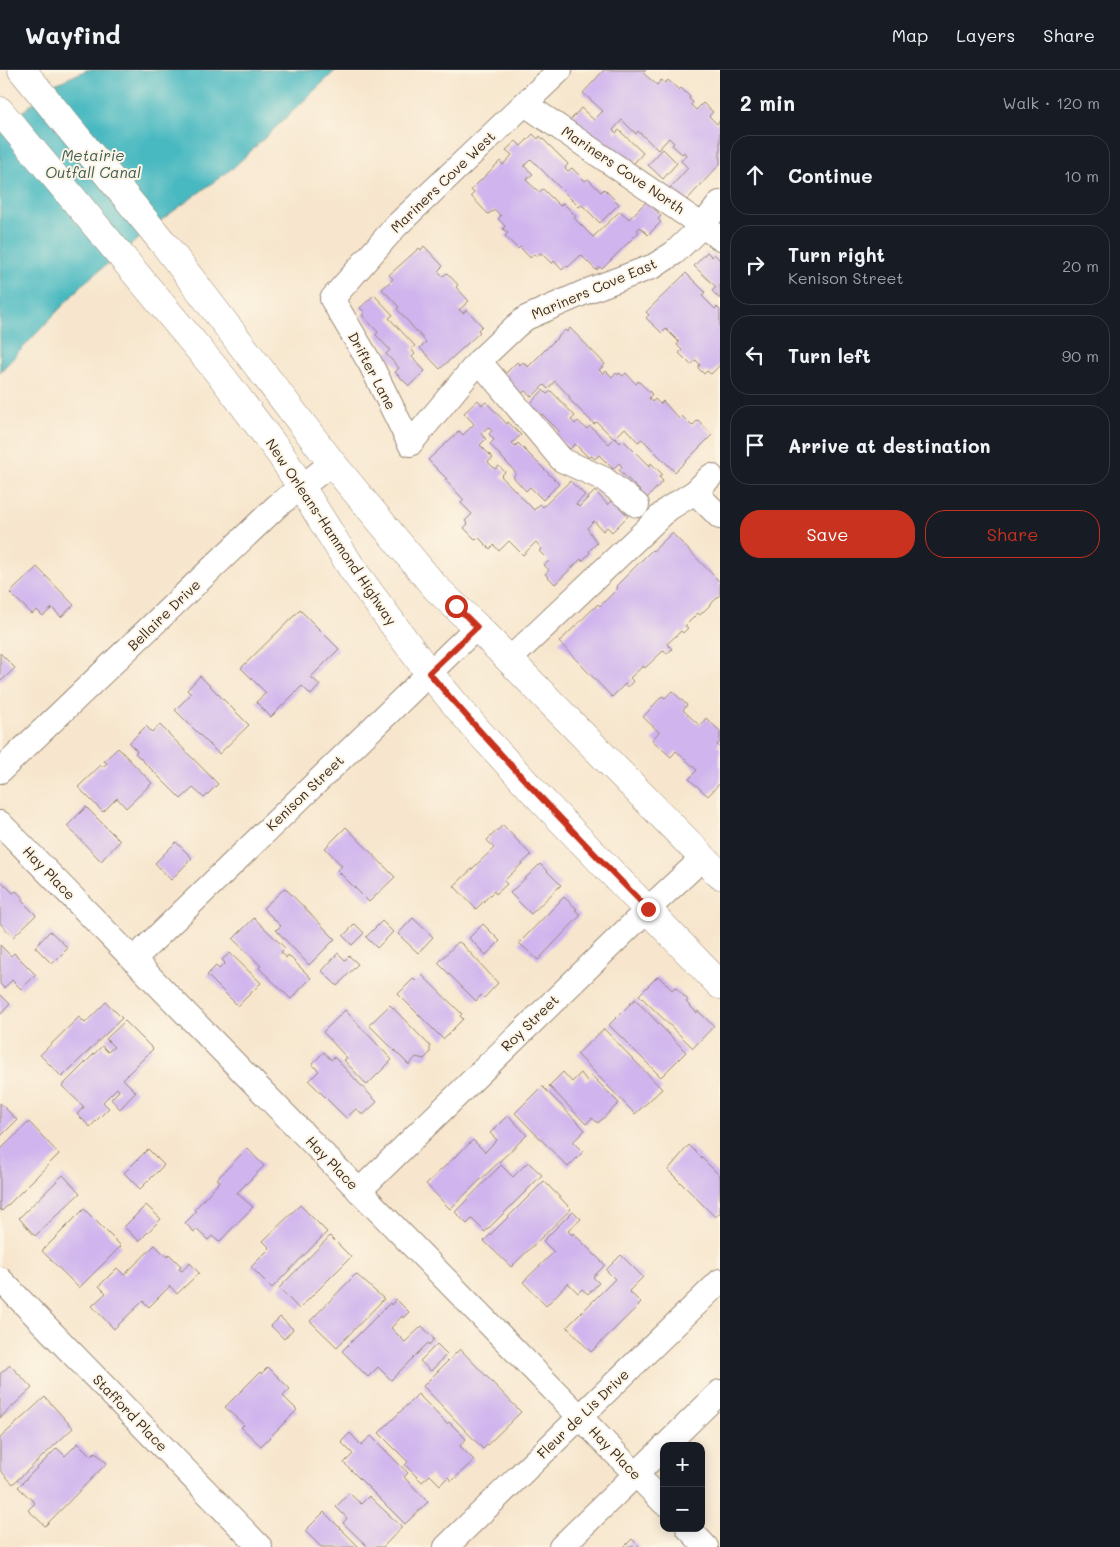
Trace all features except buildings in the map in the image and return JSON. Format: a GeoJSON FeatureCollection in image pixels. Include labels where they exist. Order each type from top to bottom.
{"type":"FeatureCollection","features":[{"type":"Feature","properties":{"kind":"main road"},"geometry":{"type":"LineString","coordinates":[[23,71],[165,245],[332,463],[435,587],[477,627],[712,866]]}},
{"type":"Feature","properties":{"kind":"main road","name":"New Orleans-Hammond Highway"},"geometry":{"type":"LineString","coordinates":[[0,111],[223,378],[281,455],[353,570],[429,673],[477,730],[538,796],[720,985]]}},
{"type":"Feature","properties":{"kind":"street","name":"Mariners Cove West"},"geometry":{"type":"LineString","coordinates":[[332,299],[396,226],[560,70]]}},
{"type":"Feature","properties":{"kind":"street","name":"Mariners Cove North"},"geometry":{"type":"LineString","coordinates":[[525,104],[712,231]]}},
{"type":"Feature","properties":{"kind":"street","name":"Mariners Cove East"},"geometry":{"type":"LineString","coordinates":[[410,444],[478,361],[526,318],[590,290],[654,266],[712,231],[720,203]]}},
{"type":"Feature","properties":{"kind":"street","name":"Drifter Lane"},"geometry":{"type":"LineString","coordinates":[[332,299],[370,363],[410,444]]}},
{"type":"Feature","properties":{"kind":"street"},"geometry":{"type":"LineString","coordinates":[[478,361],[562,460],[604,479],[637,505]]}},
{"type":"Feature","properties":{"kind":"street","name":"Bellaire Drive"},"geometry":{"type":"LineString","coordinates":[[0,771],[277,506],[332,463]]}},
{"type":"Feature","properties":{"kind":"street"},"geometry":{"type":"LineString","coordinates":[[509,660],[668,509],[703,484],[720,517]]}},
{"type":"Feature","properties":{"kind":"street","name":"Kenison Street"},"geometry":{"type":"LineString","coordinates":[[133,960],[477,627]]}},
{"type":"Feature","properties":{"kind":"street","name":"Hay Place"},"geometry":{"type":"LineString","coordinates":[[0,823],[660,1499]]}},
{"type":"Feature","properties":{"kind":"street","name":"Roy Street"},"geometry":{"type":"LineString","coordinates":[[359,1191],[648,909],[712,866]]}},
{"type":"Feature","properties":{"kind":"street","name":"Stafford Place"},"geometry":{"type":"LineString","coordinates":[[0,1279],[260,1547]]}},
{"type":"Feature","properties":{"kind":"street","name":"Fleur de Lis Drive"},"geometry":{"type":"LineString","coordinates":[[446,1547],[720,1281]]}},
{"type":"Feature","properties":{"kind":"street"},"geometry":{"type":"LineString","coordinates":[[668,1442],[720,1392]]}},
{"type":"Feature","properties":{"kind":"street"},"geometry":{"type":"LineString","coordinates":[[561,1547],[660,1450]]}},
{"type":"Feature","properties":{"kind":"street"},"geometry":{"type":"LineString","coordinates":[[692,1532],[706,1547]]}},
{"type":"Feature","properties":{"kind":"water","name":"Metairie Outfall Canal"},"geometry":{"type":"Polygon","coordinates":[[[87,70],[336,70],[234,167],[160,221],[85,282],[0,372],[0,131],[55,84],[87,70]]]}},
{"type":"Feature","properties":{"kind":"route"},"geometry":{"type":"LineString","coordinates":[[456,606],[477,627],[429,673],[477,730],[538,796],[648,909]]}}]}
